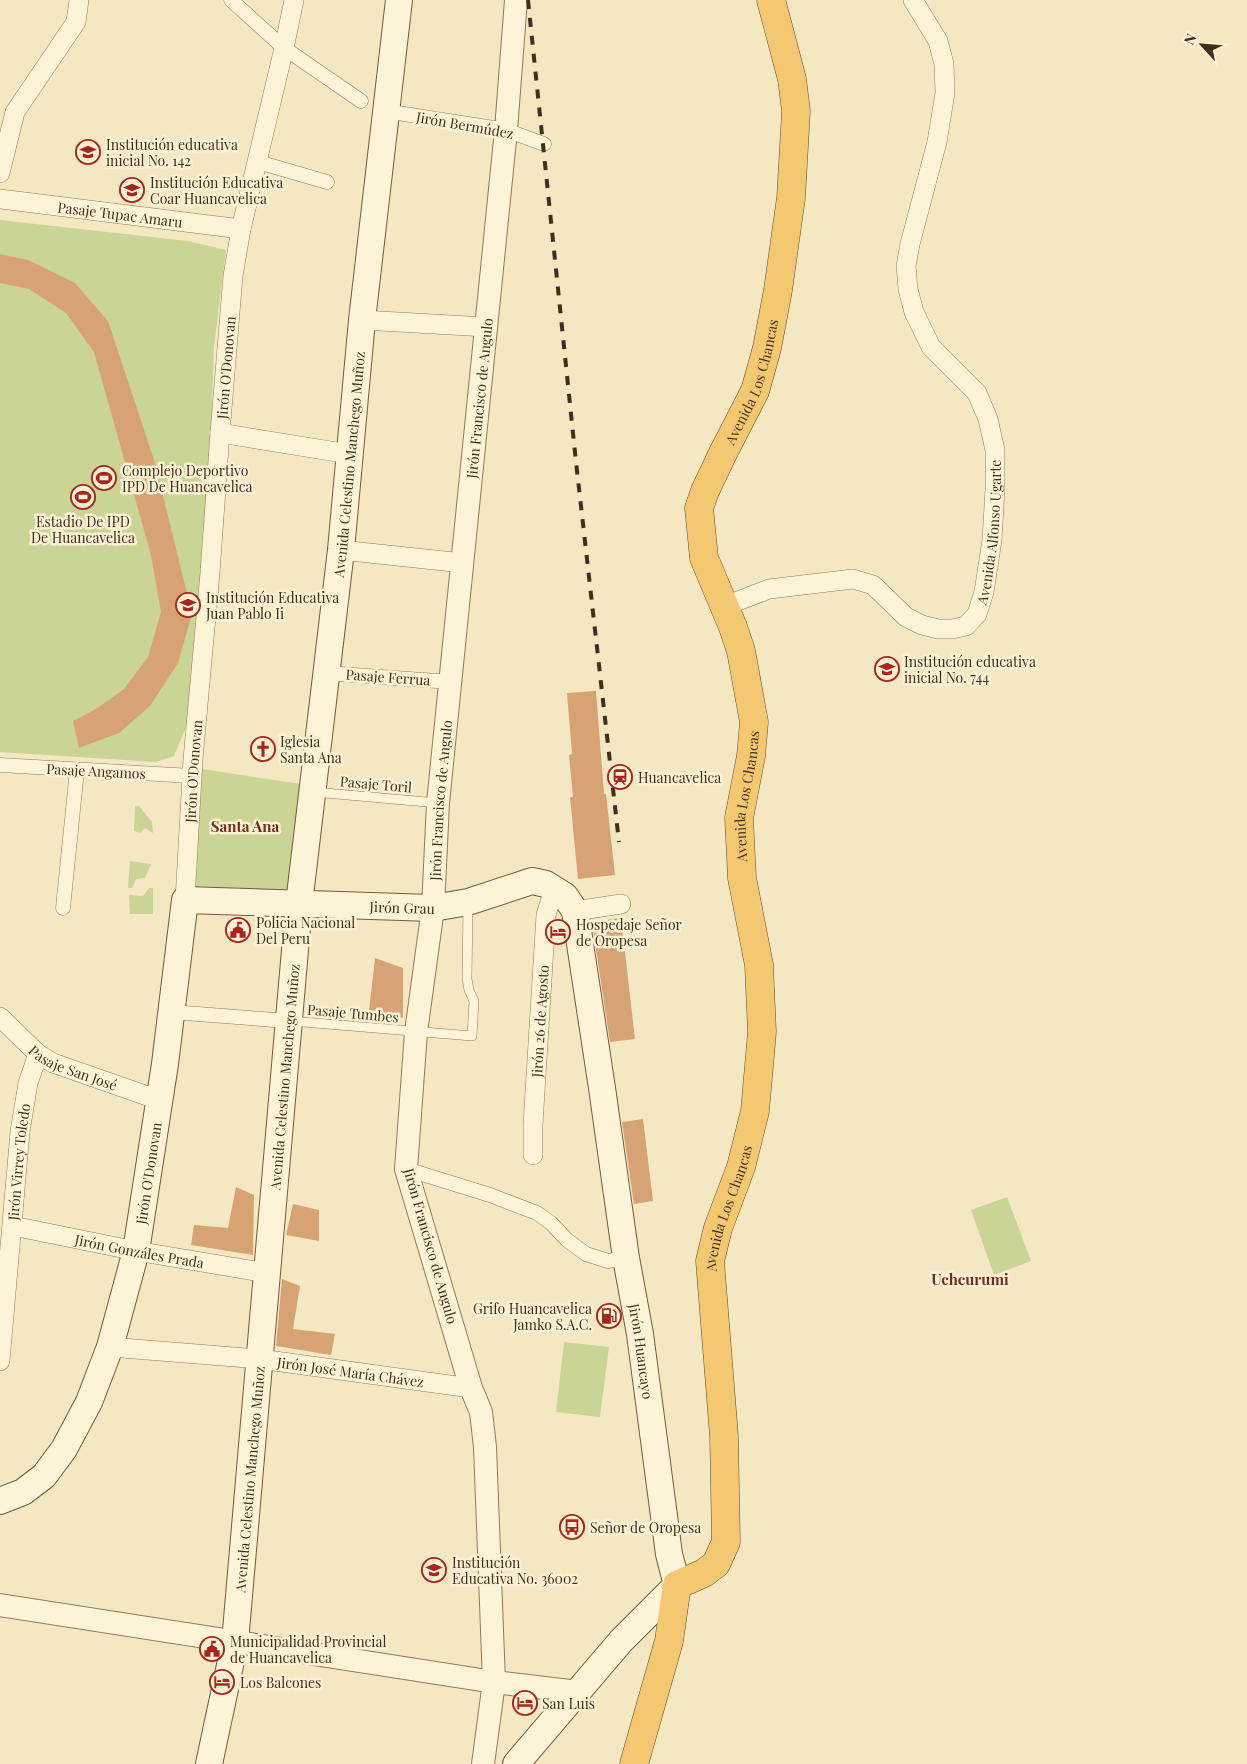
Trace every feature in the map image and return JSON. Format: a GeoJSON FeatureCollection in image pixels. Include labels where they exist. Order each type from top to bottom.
{"type":"FeatureCollection","features":[{"type":"Feature","properties":{"kind":"highway","name":"Avenida Los Chancas"},"geometry":{"type":"LineString","coordinates":[[678,1586],[704,1573],[716,1564],[726,1542],[724,1436],[710,1261],[718,1228],[741,1168],[755,1110],[762,1032],[759,965],[742,878],[739,818],[754,722],[741,650],[725,606],[704,558],[699,508],[717,465],[755,391],[767,348],[778,290],[791,198],[796,111],[792,79],[771,0]]}},
{"type":"Feature","properties":{"kind":"highway"},"geometry":{"type":"LineString","coordinates":[[634,1764],[668,1641],[678,1586]]}},
{"type":"Feature","properties":{"kind":"main road","name":"Avenida Celestino Manchego Muñoz"},"geometry":{"type":"LineString","coordinates":[[209,1764],[235,1642],[299,904],[341,550],[362,320],[399,0]]}},
{"type":"Feature","properties":{"kind":"main road","name":"Jirón Grau"},"geometry":{"type":"LineString","coordinates":[[185,900],[433,908],[468,902],[532,881],[546,884],[554,889]]}},
{"type":"Feature","properties":{"kind":"main road"},"geometry":{"type":"LineString","coordinates":[[554,889],[565,896],[575,911]]}},
{"type":"Feature","properties":{"kind":"main road","name":"Jirón O'Donovan"},"geometry":{"type":"LineString","coordinates":[[0,1501],[23,1492],[44,1476],[64,1449],[89,1402],[110,1347],[136,1251],[172,1012],[185,900]]}},
{"type":"Feature","properties":{"kind":"main road","name":"Jirón Huancayo"},"geometry":{"type":"LineString","coordinates":[[575,911],[626,1258],[640,1334],[669,1554],[678,1586]]}},
{"type":"Feature","properties":{"kind":"main road"},"geometry":{"type":"LineString","coordinates":[[516,1764],[621,1641],[678,1586]]}},
{"type":"Feature","properties":{"kind":"street"},"geometry":{"type":"LineString","coordinates":[[0,173],[15,112],[76,22],[79,0]]}},
{"type":"Feature","properties":{"kind":"street"},"geometry":{"type":"LineString","coordinates":[[231,0],[284,48],[361,101]]}},
{"type":"Feature","properties":{"kind":"street","name":"Jirón O'Donovan"},"geometry":{"type":"LineString","coordinates":[[185,900],[192,776],[233,276],[241,230],[294,0]]}},
{"type":"Feature","properties":{"kind":"street","name":"Jirón Francisco de Angulo"},"geometry":{"type":"LineString","coordinates":[[482,1764],[494,1682],[485,1447],[481,1412],[471,1388],[406,1168],[416,1032],[433,908],[438,803],[487,327],[506,130],[516,0]]}},
{"type":"Feature","properties":{"kind":"street","name":"Avenida Alfonso Ugarte"},"geometry":{"type":"LineString","coordinates":[[725,606],[769,589],[853,579],[873,585],[906,617],[922,625],[952,629],[966,626],[977,614],[984,592],[992,540],[996,489],[995,450],[988,419],[977,393],[931,347],[914,312],[908,289],[906,266],[910,244],[937,142],[944,93],[944,64],[938,41],[913,0]]}},
{"type":"Feature","properties":{"kind":"street","name":"Jirón Bermúdez"},"geometry":{"type":"LineString","coordinates":[[385,111],[506,130],[544,144]]}},
{"type":"Feature","properties":{"kind":"street"},"geometry":{"type":"LineString","coordinates":[[258,162],[327,182]]}},
{"type":"Feature","properties":{"kind":"street","name":"Pasaje Tupac Amaru"},"geometry":{"type":"LineString","coordinates":[[0,199],[241,230]]}},
{"type":"Feature","properties":{"kind":"street"},"geometry":{"type":"LineString","coordinates":[[362,320],[487,327]]}},
{"type":"Feature","properties":{"kind":"street"},"geometry":{"type":"LineString","coordinates":[[220,433],[349,454]]}},
{"type":"Feature","properties":{"kind":"street"},"geometry":{"type":"LineString","coordinates":[[341,550],[463,563]]}},
{"type":"Feature","properties":{"kind":"street","name":"Pasaje Ferrua"},"geometry":{"type":"LineString","coordinates":[[326,673],[451,682]]}},
{"type":"Feature","properties":{"kind":"street","name":"Pasaje Angamos"},"geometry":{"type":"LineString","coordinates":[[0,765],[192,776]]}},
{"type":"Feature","properties":{"kind":"street"},"geometry":{"type":"LineString","coordinates":[[63,908],[76,770]]}},
{"type":"Feature","properties":{"kind":"street","name":"Jirón 26 de Agosto"},"geometry":{"type":"LineString","coordinates":[[533,1156],[532,1124],[546,915],[554,889]]}},
{"type":"Feature","properties":{"kind":"street"},"geometry":{"type":"LineString","coordinates":[[575,911],[621,904]]}},
{"type":"Feature","properties":{"kind":"street"},"geometry":{"type":"LineString","coordinates":[[172,1012],[288,1021]]}},
{"type":"Feature","properties":{"kind":"street","name":"Pasaje San José"},"geometry":{"type":"LineString","coordinates":[[0,1017],[38,1054],[53,1063],[159,1100]]}},
{"type":"Feature","properties":{"kind":"street","name":"Jirón Virrey Toledo"},"geometry":{"type":"LineString","coordinates":[[0,1361],[20,1132],[28,1083],[38,1054]]}},
{"type":"Feature","properties":{"kind":"street"},"geometry":{"type":"LineString","coordinates":[[406,1168],[490,1194],[537,1213],[586,1254],[608,1261],[626,1258]]}},
{"type":"Feature","properties":{"kind":"street","name":"Jirón Gonzáles Prada"},"geometry":{"type":"LineString","coordinates":[[13,1226],[136,1251],[267,1273]]}},
{"type":"Feature","properties":{"kind":"street","name":"Jirón José María Chávez"},"geometry":{"type":"LineString","coordinates":[[110,1347],[260,1359],[471,1388]]}},
{"type":"Feature","properties":{"kind":"street"},"geometry":{"type":"LineString","coordinates":[[0,1605],[494,1682],[578,1692]]}},
{"type":"Feature","properties":{"kind":"lane","name":"Pasaje Toril"},"geometry":{"type":"LineString","coordinates":[[312,792],[438,803]]}},
{"type":"Feature","properties":{"kind":"lane","name":"Pasaje Tumbes"},"geometry":{"type":"LineString","coordinates":[[288,1021],[472,1036],[474,1001],[467,979],[468,902]]}},
{"type":"Feature","properties":{"kind":"green space","name":"Estadio De IPD De Huancavelica"},"geometry":{"type":"Polygon","coordinates":[[[0,220],[188,241],[226,250],[214,347],[211,430],[199,602],[187,725],[174,756],[156,762],[0,752],[0,220]]]}},
{"type":"Feature","properties":{"kind":"green space"},"geometry":{"type":"Polygon","coordinates":[[[202,769],[301,784],[292,894],[194,886],[202,769]]]}},
{"type":"Feature","properties":{"kind":"green space"},"geometry":{"type":"Polygon","coordinates":[[[135,806],[139,806],[152,822],[153,833],[145,828],[140,833],[134,831],[135,806]]]}},
{"type":"Feature","properties":{"kind":"green space"},"geometry":{"type":"Polygon","coordinates":[[[130,861],[151,864],[145,878],[136,879],[132,888],[128,888],[130,861]]]}},
{"type":"Feature","properties":{"kind":"green space"},"geometry":{"type":"Polygon","coordinates":[[[149,888],[153,888],[153,914],[130,914],[129,895],[143,896],[149,888]]]}},
{"type":"Feature","properties":{"kind":"green space"},"geometry":{"type":"Polygon","coordinates":[[[1007,1197],[1031,1261],[994,1275],[971,1210],[1007,1197]]]}},
{"type":"Feature","properties":{"kind":"green space"},"geometry":{"type":"Polygon","coordinates":[[[564,1342],[609,1347],[600,1417],[556,1412],[564,1342]]]}},
{"type":"Feature","properties":{"kind":"building"},"geometry":{"type":"Polygon","coordinates":[[[0,254],[28,260],[75,283],[108,321],[155,463],[192,614],[178,663],[150,706],[119,733],[79,748],[73,721],[96,709],[124,689],[148,657],[161,612],[151,555],[94,352],[66,313],[29,289],[0,283],[0,254]]]}},
{"type":"Feature","properties":{"kind":"building"},"geometry":{"type":"Polygon","coordinates":[[[596,691],[604,794],[606,794],[615,875],[578,879],[570,797],[573,797],[569,755],[572,754],[567,693],[596,691]]]}},
{"type":"Feature","properties":{"kind":"building"},"geometry":{"type":"Polygon","coordinates":[[[621,918],[635,1039],[610,1042],[592,922],[621,918]]]}},
{"type":"Feature","properties":{"kind":"building"},"geometry":{"type":"Polygon","coordinates":[[[375,958],[403,968],[403,1018],[369,1011],[375,958]]]}},
{"type":"Feature","properties":{"kind":"building"},"geometry":{"type":"Polygon","coordinates":[[[643,1119],[653,1201],[634,1204],[622,1122],[643,1119]]]}},
{"type":"Feature","properties":{"kind":"building"},"geometry":{"type":"Polygon","coordinates":[[[236,1187],[254,1195],[253,1255],[191,1245],[194,1225],[228,1228],[236,1187]]]}},
{"type":"Feature","properties":{"kind":"building"},"geometry":{"type":"Polygon","coordinates":[[[293,1204],[319,1210],[319,1241],[286,1235],[293,1204]]]}},
{"type":"Feature","properties":{"kind":"building"},"geometry":{"type":"Polygon","coordinates":[[[282,1279],[300,1286],[293,1329],[335,1334],[331,1355],[276,1346],[282,1279]]]}},
{"type":"Feature","properties":{"kind":"railway"},"geometry":{"type":"LineString","coordinates":[[528,0],[576,462],[619,842]]}},
{"type":"Feature","properties":{"kind":"place","name":"Institución educativa inicial No. 142"},"geometry":{"type":"Point","coordinates":[88,152]}},
{"type":"Feature","properties":{"kind":"place","name":"Institución Educativa Coar Huancavelica"},"geometry":{"type":"Point","coordinates":[132,190]}},
{"type":"Feature","properties":{"kind":"place","name":"Complejo Deportivo IPD De Huancavelica"},"geometry":{"type":"Point","coordinates":[104,478]}},
{"type":"Feature","properties":{"kind":"place","name":"Estadio De IPD De Huancavelica"},"geometry":{"type":"Point","coordinates":[83,497]}},
{"type":"Feature","properties":{"kind":"place","name":"Institución Educativa Juan Pablo Ii"},"geometry":{"type":"Point","coordinates":[188,605]}},
{"type":"Feature","properties":{"kind":"place","name":"Institución educativa inicial No. 744"},"geometry":{"type":"Point","coordinates":[887,669]}},
{"type":"Feature","properties":{"kind":"place","name":"Iglesia Santa Ana"},"geometry":{"type":"Point","coordinates":[263,749]}},
{"type":"Feature","properties":{"kind":"place","name":"Huancavelica"},"geometry":{"type":"Point","coordinates":[620,777]}},
{"type":"Feature","properties":{"kind":"place","name":"Policia Nacional Del Peru"},"geometry":{"type":"Point","coordinates":[238,930]}},
{"type":"Feature","properties":{"kind":"place","name":"Hospedaje Señor de Oropesa"},"geometry":{"type":"Point","coordinates":[558,932]}},
{"type":"Feature","properties":{"kind":"place","name":"Grifo Huancavelica Jamko S.A.C."},"geometry":{"type":"Point","coordinates":[609,1316]}},
{"type":"Feature","properties":{"kind":"place","name":"Señor de Oropesa"},"geometry":{"type":"Point","coordinates":[572,1527]}},
{"type":"Feature","properties":{"kind":"place","name":"Institución Educativa No. 36002"},"geometry":{"type":"Point","coordinates":[434,1570]}},
{"type":"Feature","properties":{"kind":"place","name":"Municipalidad Provincial de Huancavelica"},"geometry":{"type":"Point","coordinates":[212,1649]}},
{"type":"Feature","properties":{"kind":"place","name":"Los Balcones"},"geometry":{"type":"Point","coordinates":[222,1682]}},
{"type":"Feature","properties":{"kind":"place","name":"San Luis"},"geometry":{"type":"Point","coordinates":[525,1703]}},
{"type":"Feature","properties":{"kind":"district","name":"Santa Ana"},"geometry":{"type":"Point","coordinates":[245,826]}},
{"type":"Feature","properties":{"kind":"district","name":"Uchcurumi"},"geometry":{"type":"Point","coordinates":[970,1279]}}]}
